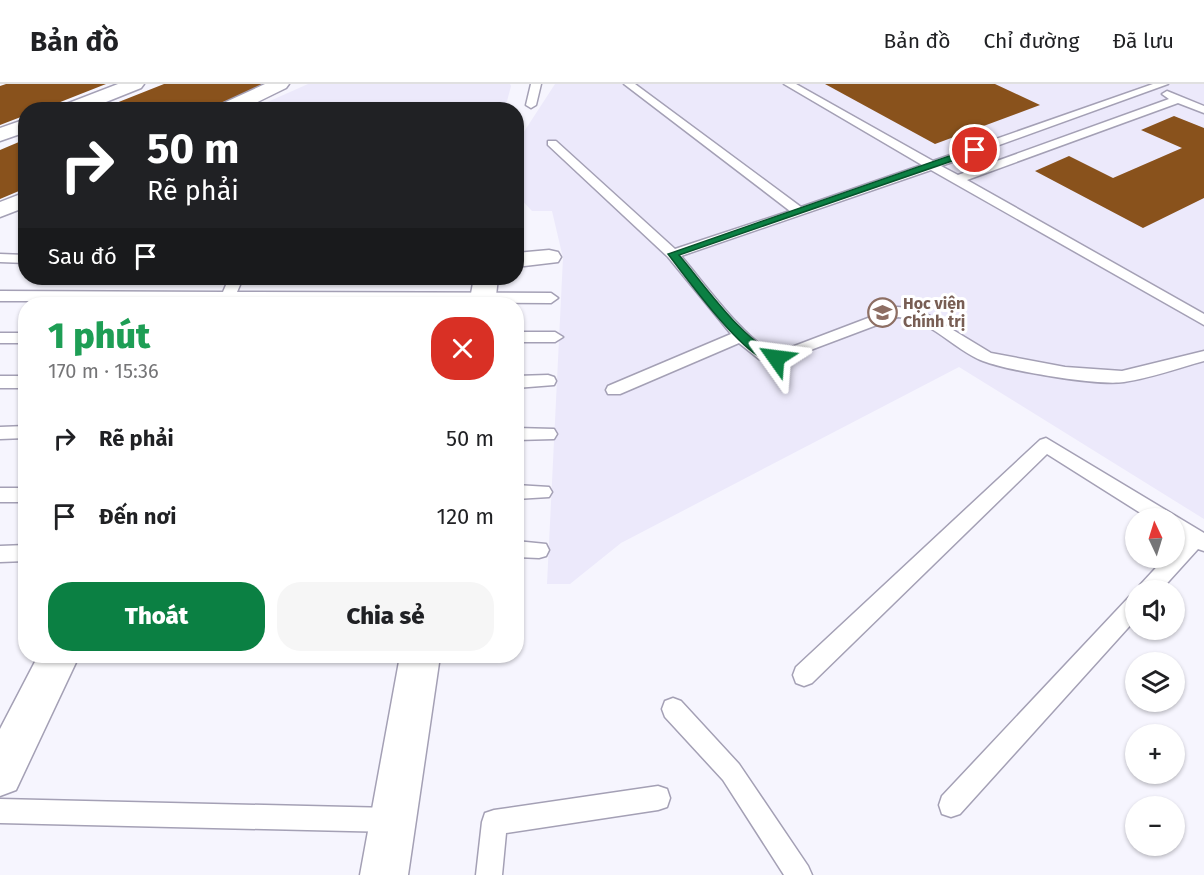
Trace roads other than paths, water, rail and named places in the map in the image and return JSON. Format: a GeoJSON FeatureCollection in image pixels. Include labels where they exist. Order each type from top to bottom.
{"type":"FeatureCollection","features":[{"type":"Feature","properties":{"kind":"street"},"geometry":{"type":"LineString","coordinates":[[89,102],[135,84]]}},
{"type":"Feature","properties":{"kind":"street"},"geometry":{"type":"LineString","coordinates":[[241,102],[280,84]]}},
{"type":"Feature","properties":{"kind":"street"},"geometry":{"type":"LineString","coordinates":[[0,135],[18,128]]}},
{"type":"Feature","properties":{"kind":"street"},"geometry":{"type":"LineString","coordinates":[[0,210],[18,202]]}},
{"type":"Feature","properties":{"kind":"street"},"geometry":{"type":"LineString","coordinates":[[524,259],[549,256]]}},
{"type":"Feature","properties":{"kind":"street"},"geometry":{"type":"LineString","coordinates":[[4,761],[54,663]]}},
{"type":"Feature","properties":{"kind":"street"},"geometry":{"type":"LineString","coordinates":[[384,875],[419,663]]}},
{"type":"Feature","properties":{"kind":"lane"},"geometry":{"type":"LineString","coordinates":[[531,105],[536,84]]}},
{"type":"Feature","properties":{"kind":"lane"},"geometry":{"type":"LineString","coordinates":[[629,84],[799,212]]}},
{"type":"Feature","properties":{"kind":"lane"},"geometry":{"type":"LineString","coordinates":[[789,84],[1204,320]]}},
{"type":"Feature","properties":{"kind":"lane"},"geometry":{"type":"LineString","coordinates":[[1125,84],[1153,88],[1204,110]]}},
{"type":"Feature","properties":{"kind":"lane"},"geometry":{"type":"LineString","coordinates":[[673,254],[1153,88]]}},
{"type":"Feature","properties":{"kind":"lane"},"geometry":{"type":"LineString","coordinates":[[958,179],[1178,99]]}},
{"type":"Feature","properties":{"kind":"lane"},"geometry":{"type":"LineString","coordinates":[[552,143],[673,254],[741,336],[764,355],[776,358],[897,312],[925,319],[987,357],[1065,373],[1122,377],[1204,356]]}},
{"type":"Feature","properties":{"kind":"lane"},"geometry":{"type":"LineString","coordinates":[[0,258],[18,259]]}},
{"type":"Feature","properties":{"kind":"lane"},"geometry":{"type":"LineString","coordinates":[[356,297],[484,293],[551,298]]}},
{"type":"Feature","properties":{"kind":"lane"},"geometry":{"type":"LineString","coordinates":[[0,296],[45,297]]}},
{"type":"Feature","properties":{"kind":"lane"},"geometry":{"type":"LineString","coordinates":[[614,390],[741,336]]}},
{"type":"Feature","properties":{"kind":"lane"},"geometry":{"type":"LineString","coordinates":[[524,337],[555,338]]}},
{"type":"Feature","properties":{"kind":"lane"},"geometry":{"type":"LineString","coordinates":[[0,338],[18,338]]}},
{"type":"Feature","properties":{"kind":"lane"},"geometry":{"type":"LineString","coordinates":[[524,381],[548,381]]}},
{"type":"Feature","properties":{"kind":"lane"},"geometry":{"type":"LineString","coordinates":[[0,382],[18,382]]}},
{"type":"Feature","properties":{"kind":"lane"},"geometry":{"type":"LineString","coordinates":[[0,433],[18,432]]}},
{"type":"Feature","properties":{"kind":"lane"},"geometry":{"type":"LineString","coordinates":[[524,434],[548,434]]}},
{"type":"Feature","properties":{"kind":"lane"},"geometry":{"type":"LineString","coordinates":[[804,675],[1046,445],[1148,508]]}},
{"type":"Feature","properties":{"kind":"lane"},"geometry":{"type":"LineString","coordinates":[[524,492],[543,492]]}},
{"type":"Feature","properties":{"kind":"lane"},"geometry":{"type":"LineString","coordinates":[[0,495],[18,495]]}},
{"type":"Feature","properties":{"kind":"lane"},"geometry":{"type":"LineString","coordinates":[[1158,580],[1200,540],[1185,531]]}},
{"type":"Feature","properties":{"kind":"lane"},"geometry":{"type":"LineString","coordinates":[[524,549],[539,550]]}},
{"type":"Feature","properties":{"kind":"lane"},"geometry":{"type":"LineString","coordinates":[[0,554],[18,553]]}},
{"type":"Feature","properties":{"kind":"lane"},"geometry":{"type":"LineString","coordinates":[[951,805],[1125,616]]}},
{"type":"Feature","properties":{"kind":"lane"},"geometry":{"type":"LineString","coordinates":[[673,709],[731,772],[799,875]]}},
{"type":"Feature","properties":{"kind":"lane"},"geometry":{"type":"LineString","coordinates":[[489,875],[494,822],[658,798]]}},
{"type":"Feature","properties":{"kind":"lane"},"geometry":{"type":"LineString","coordinates":[[0,811],[392,820]]}},
{"type":"Feature","properties":{"kind":"place","name":"Học viện Chính trị"},"geometry":{"type":"Point","coordinates":[882,312]}}]}
